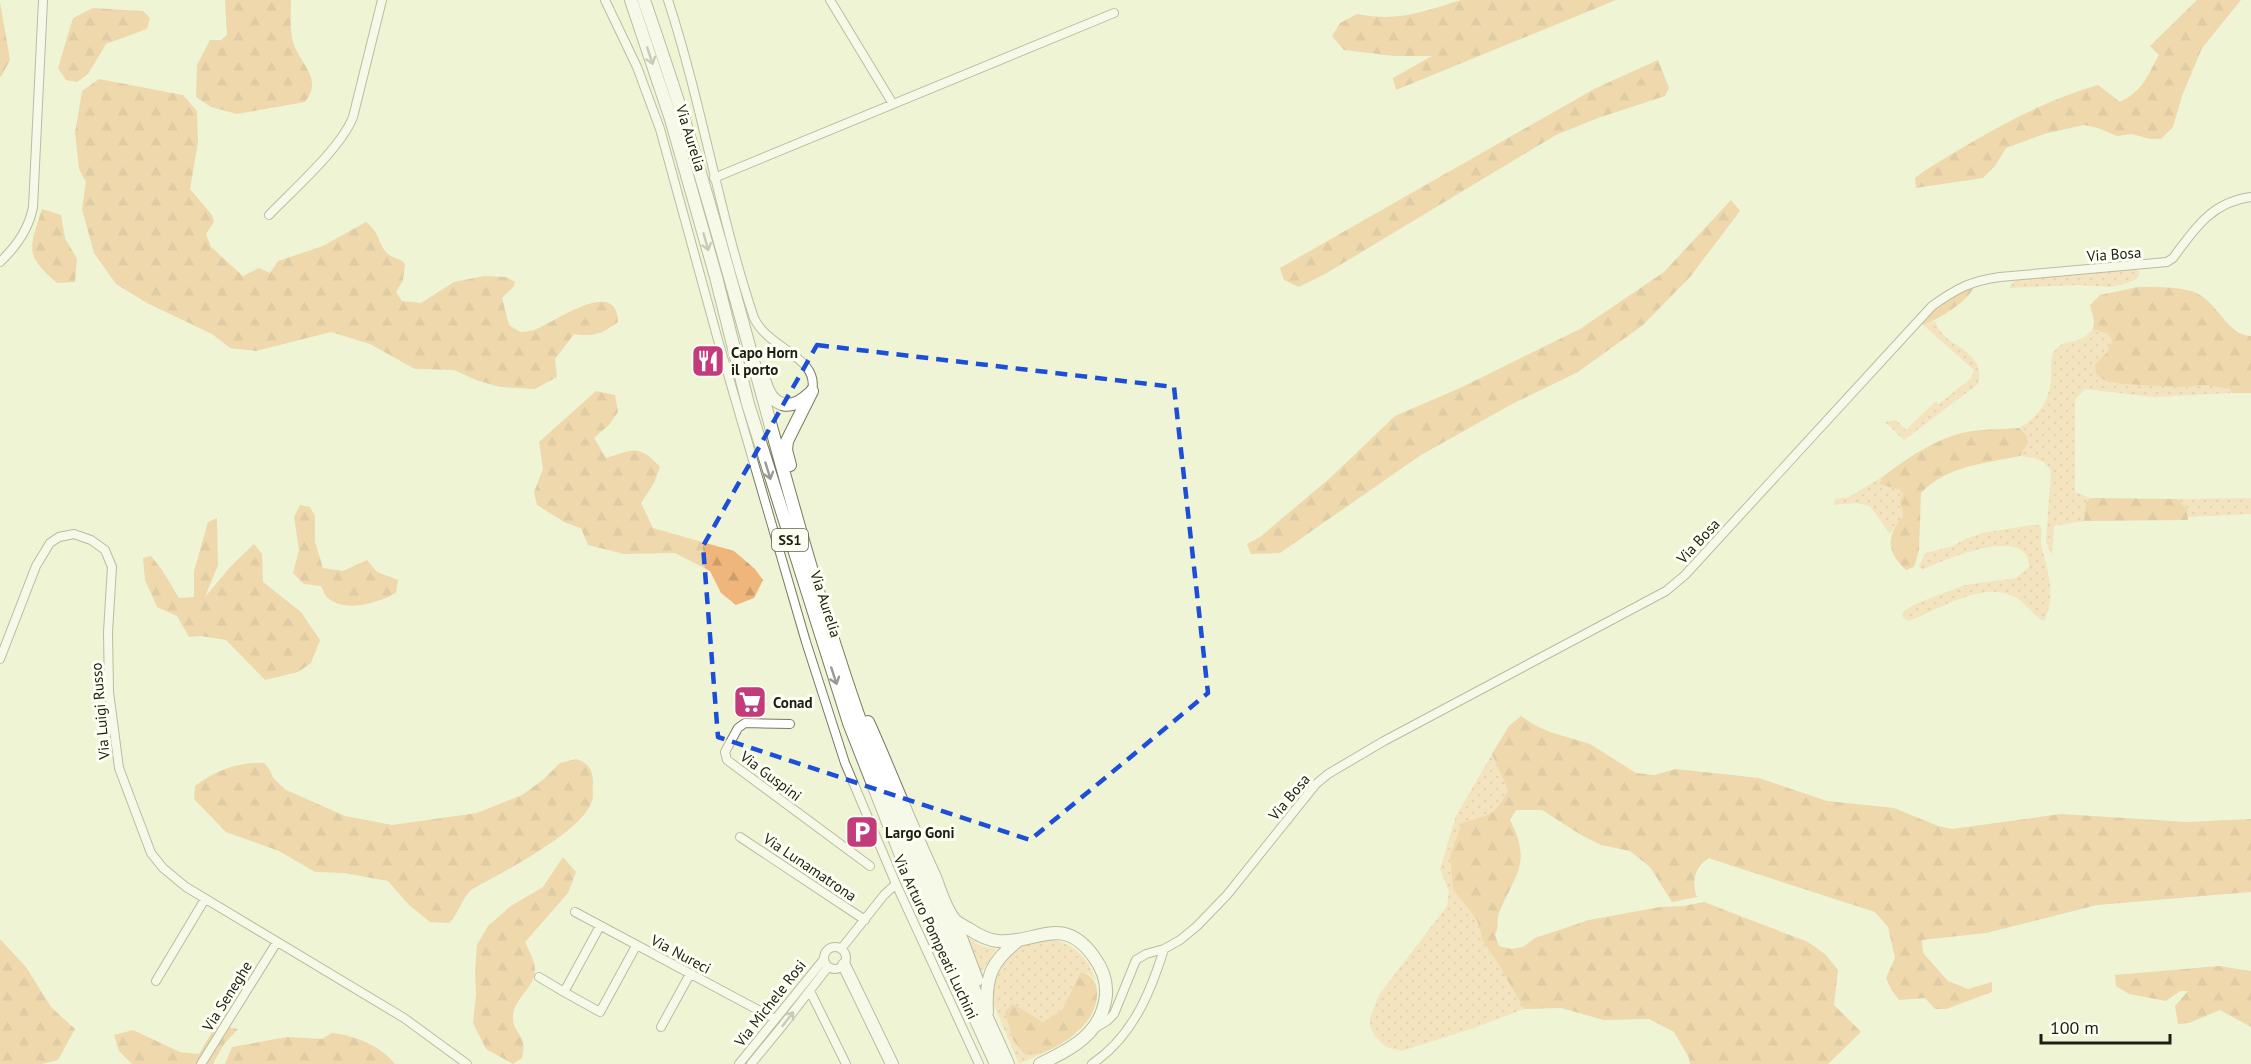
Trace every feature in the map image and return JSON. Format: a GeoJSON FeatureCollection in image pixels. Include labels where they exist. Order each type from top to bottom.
{"type":"FeatureCollection","features":[{"type":"Feature","properties":{"kind":"highway","name":"Via Aurelia"},"geometry":{"type":"LineString","coordinates":[[631,0],[671,119],[716,277],[748,404],[849,723],[893,836],[996,1064]]}},
{"type":"Feature","properties":{"kind":"highway","name":"Via Aurelia"},"geometry":{"type":"LineString","coordinates":[[644,0],[690,141],[802,534],[854,703],[924,877],[1008,1064]]}},
{"type":"Feature","properties":{"kind":"highway"},"geometry":{"type":"LineString","coordinates":[[742,326],[755,348],[767,389],[775,401],[784,405],[794,404],[812,391]]}},
{"type":"Feature","properties":{"kind":"highway"},"geometry":{"type":"LineString","coordinates":[[802,534],[795,485],[786,447],[812,391]]}},
{"type":"Feature","properties":{"kind":"highway"},"geometry":{"type":"LineString","coordinates":[[831,632],[919,843],[954,919],[976,974],[988,1019]]}},
{"type":"Feature","properties":{"kind":"highway"},"geometry":{"type":"LineString","coordinates":[[954,919],[973,932],[991,940],[1003,942],[1045,933],[1059,934],[1078,942],[1091,953],[1103,974],[1106,989],[1104,1005],[1093,1029],[1079,1044],[1040,1064]]}},
{"type":"Feature","properties":{"kind":"highway"},"geometry":{"type":"LineString","coordinates":[[988,1019],[986,988],[990,974],[1005,951],[1019,940]]}},
{"type":"Feature","properties":{"kind":"highway"},"geometry":{"type":"LineString","coordinates":[[844,965],[892,1064]]}},
{"type":"Feature","properties":{"kind":"street"},"geometry":{"type":"LineString","coordinates":[[0,261],[13,249],[24,232],[33,207],[43,0]]}},
{"type":"Feature","properties":{"kind":"street"},"geometry":{"type":"LineString","coordinates":[[269,215],[336,145],[348,127],[382,0]]}},
{"type":"Feature","properties":{"kind":"street","name":"Via Arturo Pompeati Luchini"},"geometry":{"type":"LineString","coordinates":[[605,0],[637,67],[660,129],[718,340],[812,661],[852,781],[896,884],[979,1064]]}},
{"type":"Feature","properties":{"kind":"street"},"geometry":{"type":"LineString","coordinates":[[668,0],[684,54],[714,178],[756,322],[770,339],[806,365],[813,376],[812,391]]}},
{"type":"Feature","properties":{"kind":"street"},"geometry":{"type":"LineString","coordinates":[[830,0],[893,104]]}},
{"type":"Feature","properties":{"kind":"street"},"geometry":{"type":"LineString","coordinates":[[714,178],[1114,13]]}},
{"type":"Feature","properties":{"kind":"street","name":"Via Bosa"},"geometry":{"type":"LineString","coordinates":[[1093,1029],[1114,1014],[1136,960],[1146,954],[1164,950],[1197,926],[1227,895],[1316,784],[1328,774],[1394,736],[1666,591],[1685,575],[1932,306],[1956,289],[1977,280],[2167,262],[2173,258],[2202,220],[2212,212],[2233,199],[2251,197]]}},
{"type":"Feature","properties":{"kind":"street","name":"Via Luigi Russo"},"geometry":{"type":"LineString","coordinates":[[0,659],[40,558],[50,543],[59,537],[74,534],[91,540],[105,550],[112,567],[108,632],[110,698],[118,768],[151,854],[171,875],[205,899],[404,1018],[467,1064]]}},
{"type":"Feature","properties":{"kind":"street","name":"Via Guspini"},"geometry":{"type":"LineString","coordinates":[[790,724],[745,723],[738,728],[725,752],[728,760],[870,866]]}},
{"type":"Feature","properties":{"kind":"street","name":"Via Lunamatrona"},"geometry":{"type":"LineString","coordinates":[[740,837],[865,920]]}},
{"type":"Feature","properties":{"kind":"street"},"geometry":{"type":"LineString","coordinates":[[842,949],[884,895],[896,884]]}},
{"type":"Feature","properties":{"kind":"street"},"geometry":{"type":"LineString","coordinates":[[156,981],[205,899]]}},
{"type":"Feature","properties":{"kind":"street","name":"Via Nureci"},"geometry":{"type":"LineString","coordinates":[[575,912],[775,1019]]}},
{"type":"Feature","properties":{"kind":"street"},"geometry":{"type":"LineString","coordinates":[[564,992],[600,926]]}},
{"type":"Feature","properties":{"kind":"street","name":"Via Seneghe"},"geometry":{"type":"LineString","coordinates":[[201,1064],[277,942]]}},
{"type":"Feature","properties":{"kind":"street"},"geometry":{"type":"LineString","coordinates":[[539,977],[600,1012],[636,946]]}},
{"type":"Feature","properties":{"kind":"street"},"geometry":{"type":"LineString","coordinates":[[834,946],[842,949],[846,955],[844,965],[834,969],[826,963],[828,949],[834,946]]}},
{"type":"Feature","properties":{"kind":"street"},"geometry":{"type":"LineString","coordinates":[[1092,1064],[1116,1045],[1134,1020],[1148,994],[1164,950]]}},
{"type":"Feature","properties":{"kind":"street","name":"Via Michele Rosi"},"geometry":{"type":"LineString","coordinates":[[751,1064],[810,991],[826,963]]}},
{"type":"Feature","properties":{"kind":"street","name":"Via Michele Rosi"},"geometry":{"type":"LineString","coordinates":[[739,1064],[775,1019],[826,963]]}},
{"type":"Feature","properties":{"kind":"street"},"geometry":{"type":"LineString","coordinates":[[661,1027],[690,974]]}},
{"type":"Feature","properties":{"kind":"street"},"geometry":{"type":"LineString","coordinates":[[810,991],[846,1064]]}},
{"type":"Feature","properties":{"kind":"highlighted area"},"geometry":{"type":"Polygon","coordinates":[[[817,345],[1174,387],[1208,693],[1030,840],[718,737],[703,546],[817,345]]]}},
{"type":"Feature","properties":{"kind":"shaded area"},"geometry":{"type":"Polygon","coordinates":[[[2137,269],[2140,274],[2135,280],[2111,287],[2078,285],[2009,288],[2014,281],[2027,276],[2137,269]]]}},
{"type":"Feature","properties":{"kind":"shaded area"},"geometry":{"type":"Polygon","coordinates":[[[1935,321],[1946,337],[1976,362],[1979,372],[1978,384],[1904,440],[1885,422],[1896,420],[1906,430],[1936,401],[1939,404],[1971,378],[1974,370],[1923,325],[1935,321]]]}},
{"type":"Feature","properties":{"kind":"shaded area"},"geometry":{"type":"Polygon","coordinates":[[[2093,329],[2108,334],[2112,341],[2107,352],[2095,365],[2179,387],[2204,385],[2232,389],[2232,393],[2153,397],[2085,389],[2075,400],[2075,492],[2091,498],[2086,502],[2084,521],[2054,526],[2052,556],[2046,541],[2051,471],[2041,461],[2020,456],[2028,443],[2019,428],[2037,414],[2045,402],[2050,388],[2051,359],[2055,351],[2062,344],[2083,338],[2093,329]]]}},
{"type":"Feature","properties":{"kind":"shaded area"},"geometry":{"type":"Polygon","coordinates":[[[1881,478],[1880,484],[1900,490],[1903,494],[1900,500],[1903,516],[1890,534],[1870,506],[1856,503],[1834,505],[1835,499],[1849,497],[1881,478]]]}},
{"type":"Feature","properties":{"kind":"shaded area"},"geometry":{"type":"Polygon","coordinates":[[[2251,498],[2251,514],[2188,517],[2187,509],[2177,499],[2251,498]]]}},
{"type":"Feature","properties":{"kind":"shaded area"},"geometry":{"type":"Polygon","coordinates":[[[2040,525],[2041,528],[2041,544],[2050,582],[2050,602],[2044,621],[2016,597],[1999,592],[1986,592],[1959,599],[1908,621],[1902,616],[1903,612],[1915,604],[1965,585],[2016,578],[2029,567],[2025,554],[2015,547],[1983,548],[1947,559],[1922,570],[1919,566],[1925,553],[1953,546],[1982,533],[2040,525]]]}},
{"type":"Feature","properties":{"kind":"shaded area"},"geometry":{"type":"Polygon","coordinates":[[[1492,754],[1508,790],[1499,807],[1484,817],[1453,889],[1477,920],[1483,941],[1524,1009],[1402,1051],[1386,1047],[1370,1027],[1370,1018],[1379,995],[1447,906],[1449,892],[1440,869],[1456,816],[1492,754]]]}},
{"type":"Feature","properties":{"kind":"shaded area"},"geometry":{"type":"Polygon","coordinates":[[[964,935],[981,946],[996,949],[981,973],[964,935]]]}},
{"type":"Feature","properties":{"kind":"shaded area"},"geometry":{"type":"Polygon","coordinates":[[[1042,939],[1061,942],[1076,951],[1088,964],[1096,981],[1089,974],[1081,972],[1062,1010],[1043,1022],[1013,1004],[1030,1055],[1054,1048],[1019,1064],[990,996],[999,961],[1023,944],[1042,939]]]}},
{"type":"Feature","properties":{"kind":"green space"},"geometry":{"type":"Polygon","coordinates":[[[225,0],[291,0],[292,38],[311,77],[312,85],[305,102],[237,114],[211,107],[196,97],[197,65],[210,40],[221,40],[227,35],[225,0]]]}},
{"type":"Feature","properties":{"kind":"green space"},"geometry":{"type":"Polygon","coordinates":[[[1461,0],[1616,0],[1396,90],[1393,78],[1432,56],[1394,56],[1344,50],[1332,36],[1340,23],[1357,14],[1385,17],[1410,15],[1461,0]]]}},
{"type":"Feature","properties":{"kind":"green space"},"geometry":{"type":"Polygon","coordinates":[[[2197,0],[2241,0],[2202,48],[2182,96],[2173,127],[2161,139],[2150,139],[2132,134],[2117,136],[2084,125],[2044,134],[2006,148],[1995,166],[1983,178],[1916,188],[1915,178],[1924,171],[1987,134],[2052,101],[2098,85],[2120,102],[2135,93],[2159,55],[2150,46],[2197,0]]]}},
{"type":"Feature","properties":{"kind":"green space"},"geometry":{"type":"Polygon","coordinates":[[[0,2],[10,60],[1,77],[0,76],[0,2]]]}},
{"type":"Feature","properties":{"kind":"green space"},"geometry":{"type":"Polygon","coordinates":[[[93,8],[143,11],[150,18],[147,29],[106,44],[88,74],[77,82],[66,80],[58,68],[73,18],[93,8]]]}},
{"type":"Feature","properties":{"kind":"green space"},"geometry":{"type":"Polygon","coordinates":[[[1658,60],[1669,88],[1665,96],[1598,118],[1556,135],[1325,274],[1299,287],[1284,280],[1280,268],[1596,88],[1658,60]]]}},
{"type":"Feature","properties":{"kind":"green space"},"geometry":{"type":"Polygon","coordinates":[[[99,79],[183,95],[197,111],[198,142],[190,189],[212,215],[214,222],[206,234],[211,247],[243,276],[259,268],[270,273],[278,261],[323,246],[366,222],[374,230],[388,254],[405,264],[403,280],[396,292],[402,301],[421,303],[454,282],[484,276],[506,277],[515,282],[502,298],[509,325],[520,332],[534,330],[569,312],[596,302],[607,303],[615,309],[618,322],[598,334],[574,334],[555,359],[557,377],[535,389],[500,387],[454,370],[415,369],[370,344],[331,332],[256,351],[230,348],[212,334],[147,303],[116,284],[94,253],[82,209],[86,182],[79,169],[75,133],[82,91],[99,79]]]}},
{"type":"Feature","properties":{"kind":"green space"},"geometry":{"type":"Polygon","coordinates":[[[1731,200],[1740,211],[1690,277],[1643,325],[1578,372],[1512,404],[1421,455],[1280,553],[1251,554],[1247,544],[1260,537],[1330,478],[1395,416],[1460,388],[1580,329],[1664,272],[1731,200]]]}},
{"type":"Feature","properties":{"kind":"green space"},"geometry":{"type":"Polygon","coordinates":[[[42,209],[61,215],[65,238],[77,259],[75,282],[57,283],[34,257],[32,250],[34,233],[42,209]]]}},
{"type":"Feature","properties":{"kind":"green space"},"geometry":{"type":"Polygon","coordinates":[[[1974,286],[1967,297],[1944,314],[1923,325],[1920,321],[1955,292],[1974,286]]]}},
{"type":"Feature","properties":{"kind":"green space"},"geometry":{"type":"Polygon","coordinates":[[[2138,287],[2173,288],[2194,292],[2210,303],[2235,330],[2251,336],[2251,393],[2232,393],[2231,389],[2204,385],[2179,387],[2122,384],[2104,380],[2096,374],[2095,365],[2107,352],[2112,341],[2108,334],[2093,329],[2094,320],[2090,305],[2100,295],[2138,287]]]}},
{"type":"Feature","properties":{"kind":"green space"},"geometry":{"type":"Polygon","coordinates":[[[596,391],[615,395],[618,412],[609,425],[594,438],[606,458],[635,450],[646,454],[660,467],[654,483],[641,503],[653,528],[734,551],[755,569],[763,580],[754,598],[736,605],[721,593],[710,571],[675,553],[624,554],[588,545],[581,528],[566,523],[537,505],[534,492],[543,469],[539,442],[596,391]]]}},
{"type":"Feature","properties":{"kind":"green space"},"geometry":{"type":"Polygon","coordinates":[[[2019,428],[2026,435],[2028,443],[2020,456],[1954,471],[1931,484],[1921,493],[1919,550],[1914,567],[1906,570],[1899,563],[1891,544],[1893,531],[1903,516],[1900,500],[1903,494],[1900,490],[1880,484],[1881,478],[1933,444],[1955,435],[1973,431],[2019,428]]]}},
{"type":"Feature","properties":{"kind":"green space"},"geometry":{"type":"Polygon","coordinates":[[[2091,498],[2177,499],[2187,509],[2188,520],[2084,521],[2086,502],[2091,498]]]}},
{"type":"Feature","properties":{"kind":"green space"},"geometry":{"type":"Polygon","coordinates":[[[300,505],[310,507],[315,516],[315,542],[323,568],[343,571],[367,560],[377,572],[398,580],[396,593],[371,603],[353,606],[335,603],[328,598],[321,586],[304,584],[293,573],[299,550],[294,517],[300,505]]]}},
{"type":"Feature","properties":{"kind":"green space"},"geometry":{"type":"Polygon","coordinates":[[[217,518],[218,565],[205,597],[231,566],[254,544],[262,554],[263,582],[301,612],[320,640],[311,663],[298,672],[265,680],[226,640],[201,636],[189,637],[177,616],[157,607],[145,580],[143,558],[151,556],[179,598],[194,597],[194,571],[208,522],[217,518]]]}},
{"type":"Feature","properties":{"kind":"green space"},"geometry":{"type":"Polygon","coordinates":[[[1521,716],[1553,733],[1590,744],[1636,773],[1654,775],[1676,769],[1759,778],[1827,801],[1894,808],[1938,826],[1952,829],[2061,814],[2187,822],[2251,819],[2251,892],[2097,905],[1986,933],[1922,940],[1923,953],[1948,981],[1968,989],[1992,982],[1992,992],[1946,1009],[1935,1009],[1925,998],[1899,1000],[1891,989],[1886,978],[1895,958],[1888,927],[1875,912],[1708,858],[1695,875],[1694,886],[1697,897],[1672,902],[1650,867],[1630,851],[1601,845],[1542,810],[1516,810],[1510,820],[1517,835],[1521,858],[1516,877],[1498,916],[1495,935],[1499,946],[1511,949],[1523,947],[1535,938],[1589,920],[1660,907],[1704,902],[1808,942],[1825,954],[1838,970],[1834,1005],[1861,1032],[1828,1064],[1690,1064],[1674,1032],[1649,1019],[1604,1020],[1561,1008],[1524,1009],[1483,941],[1477,920],[1453,889],[1450,856],[1462,823],[1490,813],[1504,798],[1508,790],[1492,754],[1509,726],[1521,716]]]}},
{"type":"Feature","properties":{"kind":"green space"},"geometry":{"type":"Polygon","coordinates":[[[576,759],[587,765],[592,774],[593,799],[585,813],[557,839],[471,890],[449,923],[430,922],[409,905],[388,881],[344,873],[315,872],[279,851],[226,832],[194,799],[195,786],[211,776],[236,766],[264,763],[273,778],[286,790],[345,816],[392,825],[477,813],[522,795],[544,779],[560,763],[576,759]]]}},
{"type":"Feature","properties":{"kind":"green space"},"geometry":{"type":"Polygon","coordinates":[[[563,857],[576,872],[568,893],[525,942],[535,971],[530,985],[514,1011],[514,1024],[522,1039],[523,1050],[522,1058],[513,1064],[486,1049],[473,1023],[477,945],[488,926],[511,906],[543,887],[563,857]]]}},
{"type":"Feature","properties":{"kind":"green space"},"geometry":{"type":"Polygon","coordinates":[[[0,939],[26,967],[51,1007],[75,1029],[58,1060],[42,1064],[0,1064],[0,939]]]}},
{"type":"Feature","properties":{"kind":"green space"},"geometry":{"type":"Polygon","coordinates":[[[2219,966],[2251,971],[2251,1027],[2220,1010],[2189,1023],[2178,1024],[2175,1006],[2188,991],[2180,991],[2166,1001],[2129,994],[2116,986],[2115,975],[2219,966]]]}},
{"type":"Feature","properties":{"kind":"green space"},"geometry":{"type":"Polygon","coordinates":[[[1081,972],[1094,981],[1097,988],[1096,1004],[1088,1020],[1071,1037],[1056,1047],[1032,1055],[1024,1054],[1013,1040],[1005,1012],[1013,1004],[1043,1022],[1062,1010],[1081,972]]]}},
{"type":"Feature","properties":{"kind":"green space"},"geometry":{"type":"Polygon","coordinates":[[[216,1025],[238,1029],[224,1044],[213,1064],[132,1064],[119,1051],[114,1035],[133,1030],[180,1052],[199,1054],[216,1025]]]}},
{"type":"Feature","properties":{"kind":"green space"},"geometry":{"type":"Polygon","coordinates":[[[332,1033],[366,1042],[395,1064],[225,1064],[232,1047],[287,1037],[322,1039],[332,1033]]]}},
{"type":"Feature","properties":{"kind":"place","name":"Capo Horn il porto"},"geometry":{"type":"Point","coordinates":[708,361]}},
{"type":"Feature","properties":{"kind":"place","name":"Conad"},"geometry":{"type":"Point","coordinates":[750,702]}},
{"type":"Feature","properties":{"kind":"place","name":"Largo Goni"},"geometry":{"type":"Point","coordinates":[862,832]}}]}
